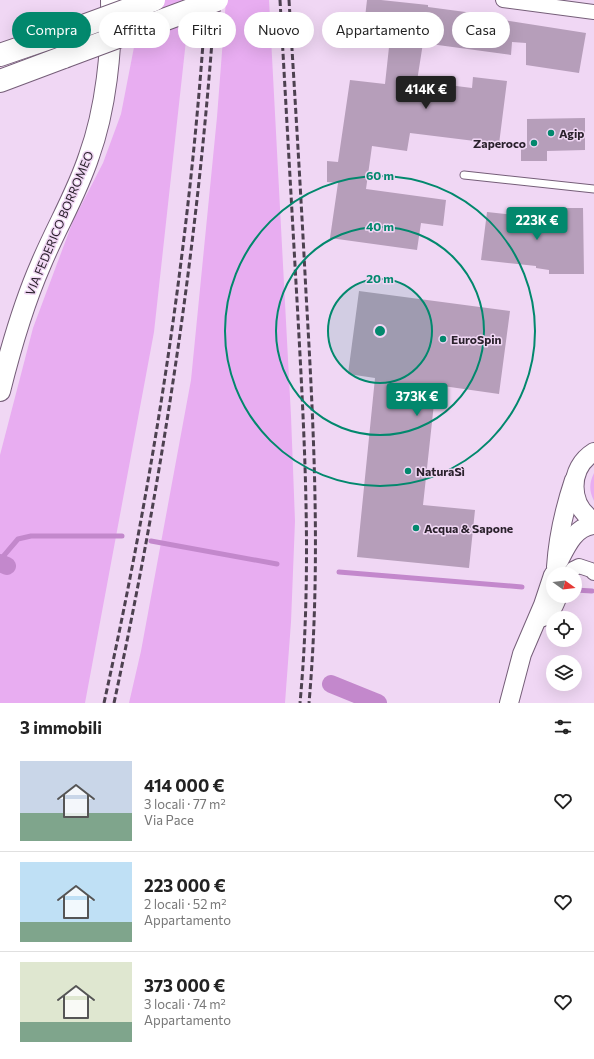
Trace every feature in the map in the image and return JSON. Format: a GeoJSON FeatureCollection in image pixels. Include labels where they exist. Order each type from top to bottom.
{"type":"FeatureCollection","features":[{"type":"Feature","properties":{"kind":"highway"},"geometry":{"type":"LineString","coordinates":[[0,55],[154,0]]}},
{"type":"Feature","properties":{"kind":"highway"},"geometry":{"type":"LineString","coordinates":[[0,80],[217,0]]}},
{"type":"Feature","properties":{"kind":"main road","name":"VIA FEDERICO BORROMEO"},"geometry":{"type":"LineString","coordinates":[[0,391],[16,331],[29,293],[90,156],[107,77],[110,52],[111,0]]}},
{"type":"Feature","properties":{"kind":"street"},"geometry":{"type":"LineString","coordinates":[[503,0],[594,12]]}},
{"type":"Feature","properties":{"kind":"street"},"geometry":{"type":"LineString","coordinates":[[558,567],[558,540],[566,503],[579,467],[592,450]]}},
{"type":"Feature","properties":{"kind":"street"},"geometry":{"type":"LineString","coordinates":[[574,480],[575,494],[579,507],[594,522]]}},
{"type":"Feature","properties":{"kind":"street"},"geometry":{"type":"LineString","coordinates":[[560,567],[567,546],[575,534],[587,526],[594,525]]}},
{"type":"Feature","properties":{"kind":"street"},"geometry":{"type":"LineString","coordinates":[[582,567],[591,570],[594,573]]}},
{"type":"Feature","properties":{"kind":"street"},"geometry":{"type":"LineString","coordinates":[[510,703],[522,654],[546,600]]}},
{"type":"Feature","properties":{"kind":"street"},"geometry":{"type":"LineString","coordinates":[[541,612],[543,620],[550,615],[556,603]]}},
{"type":"Feature","properties":{"kind":"lane"},"geometry":{"type":"LineString","coordinates":[[464,175],[594,189]]}},
{"type":"Feature","properties":{"kind":"shaded area"},"geometry":{"type":"Polygon","coordinates":[[[139,0],[185,0],[187,12],[178,12],[178,48],[185,48],[154,332],[85,703],[0,703],[0,455],[33,328],[73,221],[103,163],[121,114],[134,48],[170,48],[170,12],[138,12],[139,0]]]}},
{"type":"Feature","properties":{"kind":"shaded area"},"geometry":{"type":"Polygon","coordinates":[[[226,0],[269,0],[270,12],[244,12],[244,48],[272,48],[291,416],[295,521],[291,622],[285,703],[129,703],[141,651],[191,380],[222,48],[236,48],[236,12],[225,12],[226,0]]]}},
{"type":"Feature","properties":{"kind":"shaded area"},"geometry":{"type":"Polygon","coordinates":[[[594,473],[594,501],[590,487],[594,473]]]}},
{"type":"Feature","properties":{"kind":"building"},"geometry":{"type":"Polygon","coordinates":[[[367,0],[381,0],[428,5],[428,7],[466,12],[452,12],[452,47],[444,46],[444,12],[366,12],[367,0]]]}},
{"type":"Feature","properties":{"kind":"building"},"geometry":{"type":"Polygon","coordinates":[[[510,21],[586,33],[579,73],[526,65],[526,43],[512,42],[511,55],[460,48],[510,48],[510,21]]]}},
{"type":"Feature","properties":{"kind":"building"},"geometry":{"type":"Polygon","coordinates":[[[389,48],[422,48],[417,81],[472,88],[473,77],[507,81],[499,144],[410,133],[407,151],[372,146],[366,189],[446,200],[443,226],[421,223],[417,250],[330,238],[338,183],[327,182],[327,161],[338,162],[350,80],[385,84],[389,48]]]}},
{"type":"Feature","properties":{"kind":"building"},"geometry":{"type":"Polygon","coordinates":[[[585,118],[585,150],[547,151],[547,161],[521,161],[521,148],[527,148],[527,119],[585,118]]]}},
{"type":"Feature","properties":{"kind":"building"},"geometry":{"type":"Polygon","coordinates":[[[549,208],[583,208],[584,274],[549,274],[549,270],[536,268],[536,266],[481,260],[487,212],[549,219],[549,208]]]}},
{"type":"Feature","properties":{"kind":"building"},"geometry":{"type":"Polygon","coordinates":[[[359,291],[510,311],[499,394],[436,385],[423,505],[475,510],[469,568],[357,557],[375,378],[348,374],[359,291]]]}},
{"type":"Feature","properties":{"kind":"waterway"},"geometry":{"type":"LineString","coordinates":[[0,560],[18,539],[31,536],[122,536]]}},
{"type":"Feature","properties":{"kind":"waterway"},"geometry":{"type":"LineString","coordinates":[[151,541],[277,564]]}},
{"type":"Feature","properties":{"kind":"waterway"},"geometry":{"type":"LineString","coordinates":[[0,563],[7,566]]}},
{"type":"Feature","properties":{"kind":"waterway"},"geometry":{"type":"LineString","coordinates":[[339,572],[522,587]]}},
{"type":"Feature","properties":{"kind":"waterway"},"geometry":{"type":"LineString","coordinates":[[582,590],[592,591]]}},
{"type":"Feature","properties":{"kind":"waterway"},"geometry":{"type":"LineString","coordinates":[[331,684],[378,703]]}},
{"type":"Feature","properties":{"kind":"railway"},"geometry":{"type":"LineString","coordinates":[[104,703],[155,441],[181,265],[191,177],[206,0]]}},
{"type":"Feature","properties":{"kind":"railway"},"geometry":{"type":"LineString","coordinates":[[114,703],[149,528],[177,353],[200,177],[215,0]]}},
{"type":"Feature","properties":{"kind":"railway"},"geometry":{"type":"LineString","coordinates":[[280,0],[305,462],[306,607],[300,703]]}},
{"type":"Feature","properties":{"kind":"railway"},"geometry":{"type":"LineString","coordinates":[[289,0],[314,447],[315,600],[309,703]]}},
{"type":"Feature","properties":{"kind":"place","name":"Agip"},"geometry":{"type":"Point","coordinates":[551,133]}},
{"type":"Feature","properties":{"kind":"place","name":"Zaperoco"},"geometry":{"type":"Point","coordinates":[534,143]}},
{"type":"Feature","properties":{"kind":"place","name":"EuroSpin"},"geometry":{"type":"Point","coordinates":[443,339]}},
{"type":"Feature","properties":{"kind":"place","name":"NaturaSì"},"geometry":{"type":"Point","coordinates":[408,471]}},
{"type":"Feature","properties":{"kind":"place","name":"Acqua & Sapone"},"geometry":{"type":"Point","coordinates":[416,528]}}]}
